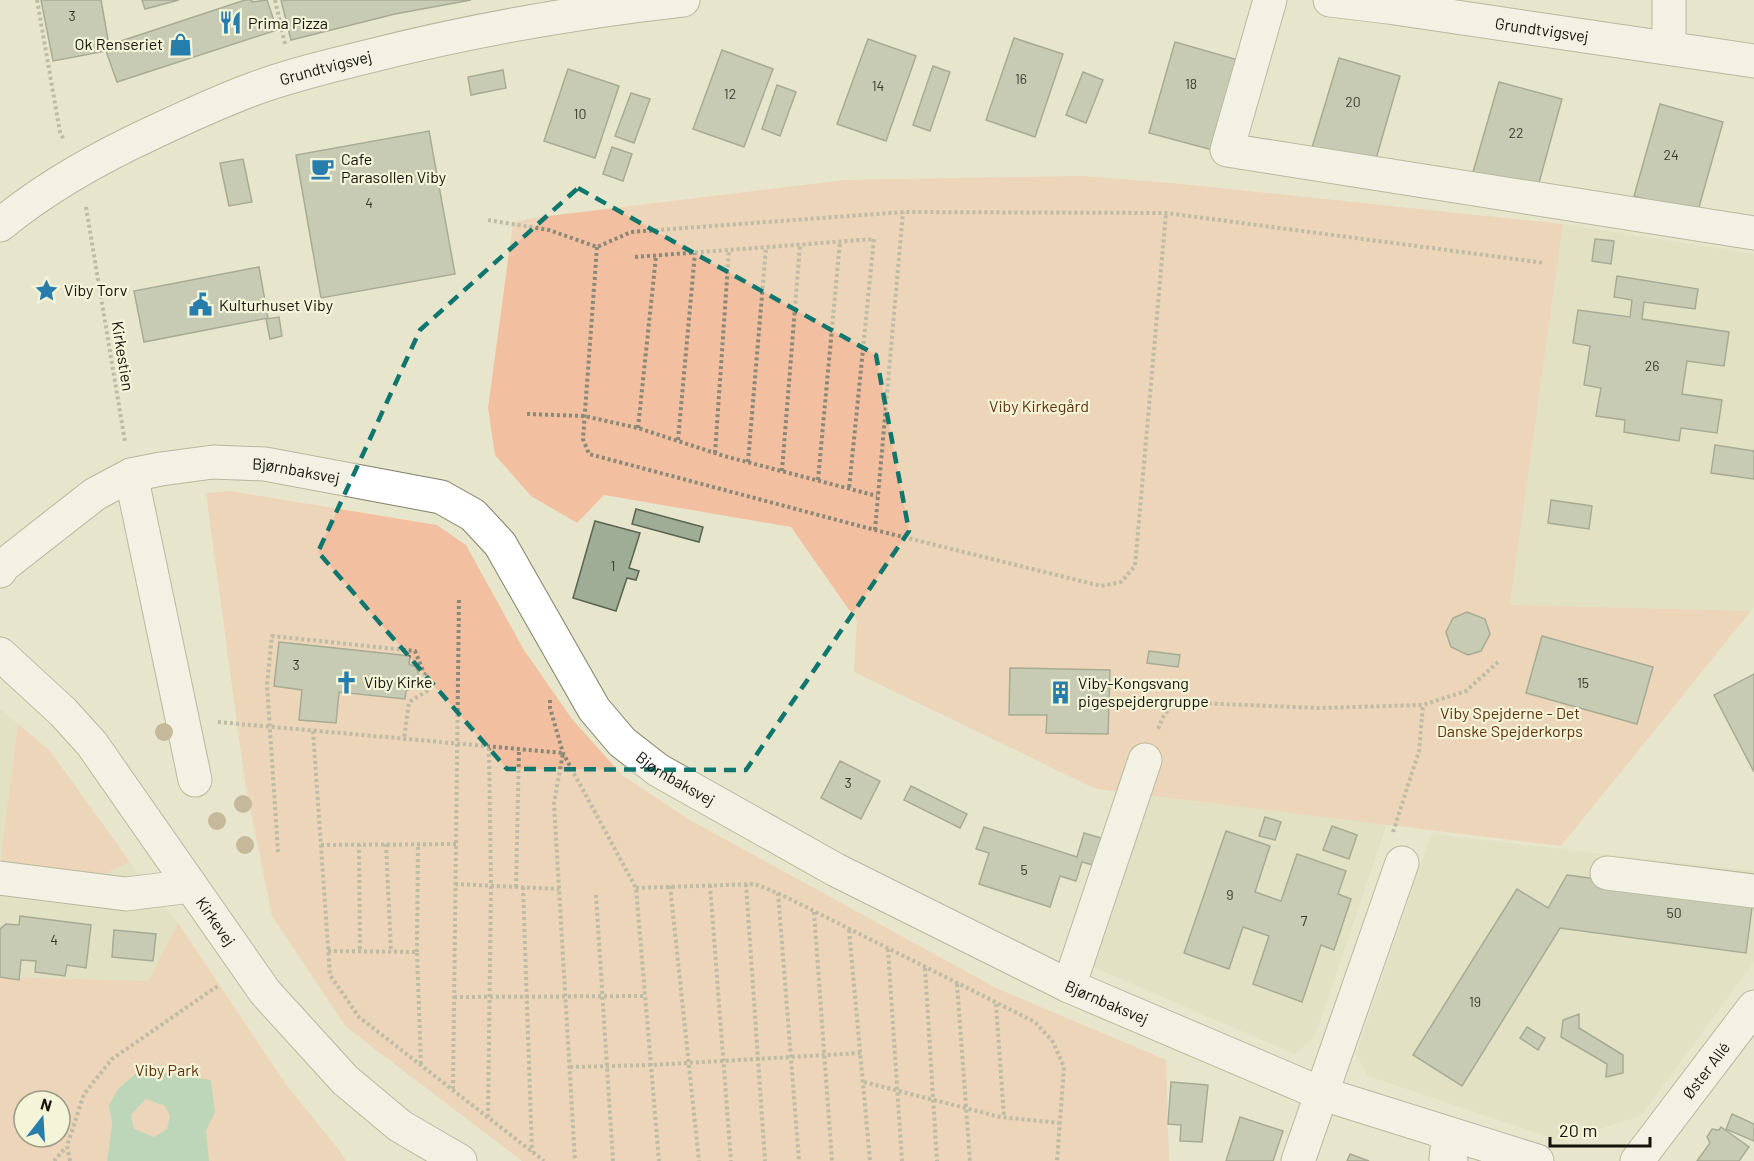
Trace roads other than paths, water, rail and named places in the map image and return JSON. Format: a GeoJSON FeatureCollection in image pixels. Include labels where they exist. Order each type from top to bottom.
{"type":"FeatureCollection","features":[{"type":"Feature","properties":{"kind":"street","name":"Grundtvigsvej"},"geometry":{"type":"LineString","coordinates":[[0,225],[19,209],[79,170],[207,107],[257,88],[454,35],[528,21],[683,0]]}},
{"type":"Feature","properties":{"kind":"street"},"geometry":{"type":"LineString","coordinates":[[1270,0],[1227,150],[1754,233]]}},
{"type":"Feature","properties":{"kind":"street","name":"Grundtvigsvej"},"geometry":{"type":"LineString","coordinates":[[1330,0],[1754,61]]}},
{"type":"Feature","properties":{"kind":"street"},"geometry":{"type":"LineString","coordinates":[[1669,0],[1669,48]]}},
{"type":"Feature","properties":{"kind":"street","name":"Bjørnbaksvej"},"geometry":{"type":"LineString","coordinates":[[0,571],[3,566],[95,494],[130,475],[160,469],[213,462],[265,464],[441,497],[473,515],[500,544],[594,709],[622,742],[658,770],[836,870],[1069,986],[1450,1147],[1537,1161]]}},
{"type":"Feature","properties":{"kind":"street"},"geometry":{"type":"LineString","coordinates":[[130,475],[195,780]]}},
{"type":"Feature","properties":{"kind":"street","name":"Kirkevej"},"geometry":{"type":"LineString","coordinates":[[0,654],[63,712],[92,744],[265,993],[345,1080],[400,1126],[420,1150],[460,1161]]}},
{"type":"Feature","properties":{"kind":"street"},"geometry":{"type":"LineString","coordinates":[[1069,986],[1145,760]]}},
{"type":"Feature","properties":{"kind":"street"},"geometry":{"type":"LineString","coordinates":[[1298,1161],[1402,863]]}},
{"type":"Feature","properties":{"kind":"street"},"geometry":{"type":"LineString","coordinates":[[1607,873],[1754,891]]}},
{"type":"Feature","properties":{"kind":"street"},"geometry":{"type":"LineString","coordinates":[[0,878],[126,894],[191,886]]}},
{"type":"Feature","properties":{"kind":"street","name":"Øster Allé"},"geometry":{"type":"LineString","coordinates":[[1637,1161],[1754,1007]]}},
{"type":"Feature","properties":{"kind":"place","name":"Prima Pizza"},"geometry":{"type":"Point","coordinates":[230,23]}},
{"type":"Feature","properties":{"kind":"place","name":"Ok Renseriet"},"geometry":{"type":"Point","coordinates":[181,44]}},
{"type":"Feature","properties":{"kind":"place","name":"Cafe Parasollen Viby"},"geometry":{"type":"Point","coordinates":[323,168]}},
{"type":"Feature","properties":{"kind":"place","name":"Viby Torv"},"geometry":{"type":"Point","coordinates":[46,290]}},
{"type":"Feature","properties":{"kind":"place","name":"Kulturhuset Viby"},"geometry":{"type":"Point","coordinates":[201,305]}},
{"type":"Feature","properties":{"kind":"place","name":"Viby Kirke"},"geometry":{"type":"Point","coordinates":[346,682]}},
{"type":"Feature","properties":{"kind":"place","name":"Viby-Kongsvang pigespejdergruppe"},"geometry":{"type":"Point","coordinates":[1060,692]}},
{"type":"Feature","properties":{"kind":"park label","name":"Viby Kirkegård"},"geometry":{"type":"Point","coordinates":[1039,406]}},
{"type":"Feature","properties":{"kind":"park label","name":"Viby Spejderne - Det Danske Spejderkorps"},"geometry":{"type":"Point","coordinates":[1510,722]}},
{"type":"Feature","properties":{"kind":"park label","name":"Viby Park"},"geometry":{"type":"Point","coordinates":[167,1070]}}]}
